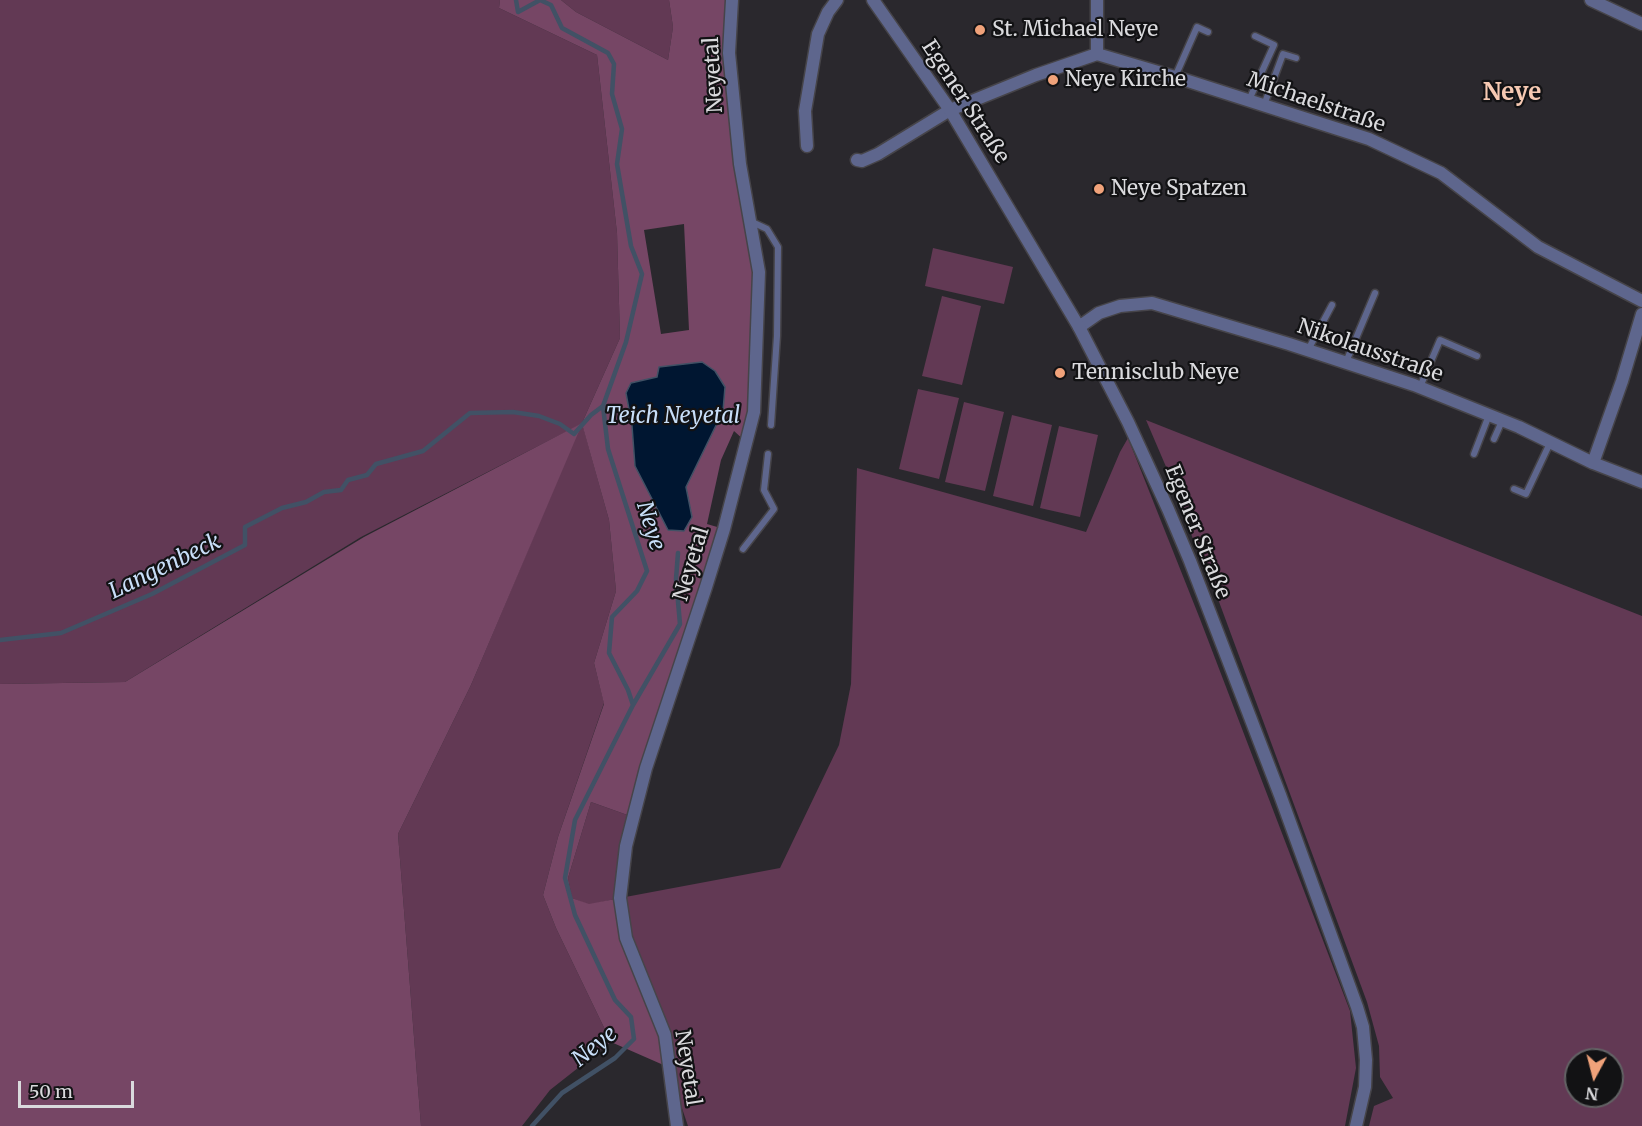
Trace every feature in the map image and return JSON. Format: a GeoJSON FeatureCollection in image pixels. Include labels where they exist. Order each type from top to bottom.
{"type":"FeatureCollection","features":[{"type":"Feature","properties":{"kind":"street","name":"Neyetal"},"geometry":{"type":"LineString","coordinates":[[677,1126],[665,1035],[626,938],[620,898],[626,846],[646,768],[724,529],[754,412],[759,272],[740,164],[729,52],[732,0]]}},
{"type":"Feature","properties":{"kind":"street"},"geometry":{"type":"LineString","coordinates":[[807,146],[805,111],[818,34],[828,12],[837,0]]}},
{"type":"Feature","properties":{"kind":"street","name":"Egener Straße"},"geometry":{"type":"LineString","coordinates":[[873,0],[950,110],[1079,327],[1143,454],[1190,561],[1357,1007],[1363,1028],[1366,1060],[1365,1087],[1356,1126]]}},
{"type":"Feature","properties":{"kind":"street"},"geometry":{"type":"LineString","coordinates":[[858,160],[878,154],[950,110],[1036,75],[1097,54],[1097,0]]}},
{"type":"Feature","properties":{"kind":"street"},"geometry":{"type":"LineString","coordinates":[[1591,0],[1642,24]]}},
{"type":"Feature","properties":{"kind":"street","name":"Michaelstraße"},"geometry":{"type":"LineString","coordinates":[[1097,54],[1175,76],[1369,139],[1441,173],[1538,248],[1642,301]]}},
{"type":"Feature","properties":{"kind":"street","name":"Nikolausstraße"},"geometry":{"type":"LineString","coordinates":[[1079,327],[1099,313],[1120,306],[1152,303],[1308,350],[1419,387],[1502,420],[1593,463],[1642,482]]}},
{"type":"Feature","properties":{"kind":"street"},"geometry":{"type":"LineString","coordinates":[[1593,463],[1622,381],[1642,314]]}},
{"type":"Feature","properties":{"kind":"lane"},"geometry":{"type":"LineString","coordinates":[[1175,76],[1197,27],[1208,32]]}},
{"type":"Feature","properties":{"kind":"lane"},"geometry":{"type":"LineString","coordinates":[[1249,100],[1274,45],[1255,36]]}},
{"type":"Feature","properties":{"kind":"lane"},"geometry":{"type":"LineString","coordinates":[[1264,105],[1283,54],[1296,58]]}},
{"type":"Feature","properties":{"kind":"lane"},"geometry":{"type":"LineString","coordinates":[[752,222],[767,229],[778,247],[777,336],[771,424]]}},
{"type":"Feature","properties":{"kind":"lane"},"geometry":{"type":"LineString","coordinates":[[1346,362],[1375,293]]}},
{"type":"Feature","properties":{"kind":"lane"},"geometry":{"type":"LineString","coordinates":[[1308,350],[1332,305]]}},
{"type":"Feature","properties":{"kind":"lane"},"geometry":{"type":"LineString","coordinates":[[1419,387],[1440,340],[1477,356]]}},
{"type":"Feature","properties":{"kind":"lane"},"geometry":{"type":"LineString","coordinates":[[1474,454],[1490,415]]}},
{"type":"Feature","properties":{"kind":"lane"},"geometry":{"type":"LineString","coordinates":[[1494,440],[1502,420]]}},
{"type":"Feature","properties":{"kind":"lane"},"geometry":{"type":"LineString","coordinates":[[1514,489],[1526,494],[1550,442]]}},
{"type":"Feature","properties":{"kind":"lane"},"geometry":{"type":"LineString","coordinates":[[743,549],[774,509],[764,490],[768,454]]}},
{"type":"Feature","properties":{"kind":"shaded area"},"geometry":{"type":"Polygon","coordinates":[[[0,0],[500,0],[499,8],[597,55],[617,233],[620,338],[582,423],[609,520],[616,591],[594,663],[604,703],[558,837],[543,895],[556,928],[611,1042],[550,1090],[522,1126],[421,1126],[398,834],[471,685],[581,424],[361,537],[125,682],[0,684],[0,0]]]}},
{"type":"Feature","properties":{"kind":"shaded area"},"geometry":{"type":"Polygon","coordinates":[[[500,0],[561,0],[576,12],[668,60],[673,27],[669,0],[732,0],[729,53],[759,272],[754,412],[745,441],[734,431],[721,460],[707,524],[724,529],[633,817],[591,802],[568,878],[572,898],[589,904],[620,898],[651,999],[668,1067],[611,1042],[556,928],[543,895],[558,837],[604,704],[594,663],[616,591],[609,520],[582,424],[471,685],[398,834],[421,1126],[0,1126],[0,684],[125,682],[364,537],[582,423],[620,338],[617,233],[597,55],[499,8],[500,0]],[[684,224],[644,230],[661,334],[689,330],[684,224]],[[657,377],[631,383],[626,393],[632,426],[635,466],[668,530],[692,517],[686,487],[723,411],[657,377]]]}},
{"type":"Feature","properties":{"kind":"shaded area"},"geometry":{"type":"Polygon","coordinates":[[[561,0],[669,0],[673,27],[668,60],[576,12],[561,0]]]}},
{"type":"Feature","properties":{"kind":"shaded area"},"geometry":{"type":"Polygon","coordinates":[[[933,248],[1013,267],[1004,304],[925,286],[933,248]]]}},
{"type":"Feature","properties":{"kind":"shaded area"},"geometry":{"type":"Polygon","coordinates":[[[942,296],[981,306],[962,385],[922,376],[942,296]]]}},
{"type":"Feature","properties":{"kind":"shaded area"},"geometry":{"type":"Polygon","coordinates":[[[918,389],[959,398],[939,479],[899,469],[918,389]]]}},
{"type":"Feature","properties":{"kind":"shaded area"},"geometry":{"type":"Polygon","coordinates":[[[964,402],[1004,412],[985,491],[945,482],[964,402]]]}},
{"type":"Feature","properties":{"kind":"shaded area"},"geometry":{"type":"Polygon","coordinates":[[[1012,415],[1052,425],[1033,506],[993,496],[1012,415]]]}},
{"type":"Feature","properties":{"kind":"shaded area"},"geometry":{"type":"Polygon","coordinates":[[[1146,420],[1642,616],[1642,1126],[1369,1126],[1374,1106],[1393,1098],[1380,1077],[1379,1046],[1367,1002],[1218,599],[1213,572],[1193,539],[1146,420]]]}},
{"type":"Feature","properties":{"kind":"shaded area"},"geometry":{"type":"Polygon","coordinates":[[[1059,426],[1098,435],[1080,517],[1040,508],[1059,426]]]}},
{"type":"Feature","properties":{"kind":"shaded area"},"geometry":{"type":"Polygon","coordinates":[[[1128,438],[1350,1011],[1356,1068],[1345,1126],[688,1126],[668,1067],[651,999],[619,898],[589,905],[572,898],[568,878],[591,802],[633,817],[620,898],[780,868],[839,745],[851,684],[857,468],[1086,532],[1128,438]]]}},
{"type":"Feature","properties":{"kind":"water","name":"Teich Neyetal"},"geometry":{"type":"Polygon","coordinates":[[[702,362],[715,371],[725,387],[723,411],[686,487],[692,517],[684,531],[668,530],[635,466],[632,426],[626,393],[631,383],[657,377],[659,367],[702,362]]]}},
{"type":"Feature","properties":{"kind":"waterway","name":"Neye"},"geometry":{"type":"LineString","coordinates":[[516,0],[518,12],[540,0],[551,5],[562,28],[608,53],[614,64],[612,94],[622,129],[617,164],[631,246],[642,274],[626,342],[603,406],[608,449],[647,571],[637,591],[612,617],[609,653],[633,705],[575,820],[565,878],[575,915],[615,1000],[631,1017],[634,1039],[615,1058],[562,1093],[532,1126]]}},
{"type":"Feature","properties":{"kind":"waterway","name":"Langenbeck"},"geometry":{"type":"LineString","coordinates":[[0,640],[61,633],[152,594],[245,545],[245,527],[282,508],[306,502],[324,492],[341,490],[348,480],[367,475],[376,464],[423,451],[470,413],[513,412],[539,416],[560,424],[574,434],[591,415],[603,406]]}},
{"type":"Feature","properties":{"kind":"waterway"},"geometry":{"type":"LineString","coordinates":[[633,705],[680,624],[676,579],[678,553]]}},
{"type":"Feature","properties":{"kind":"place","name":"St. Michael Neye"},"geometry":{"type":"Point","coordinates":[980,30]}},
{"type":"Feature","properties":{"kind":"place","name":"Neye Kirche"},"geometry":{"type":"Point","coordinates":[1053,80]}},
{"type":"Feature","properties":{"kind":"place","name":"Neye Spatzen"},"geometry":{"type":"Point","coordinates":[1099,189]}},
{"type":"Feature","properties":{"kind":"place","name":"Tennisclub Neye"},"geometry":{"type":"Point","coordinates":[1060,373]}},
{"type":"Feature","properties":{"kind":"district","name":"Neye"},"geometry":{"type":"Point","coordinates":[1512,93]}}]}
